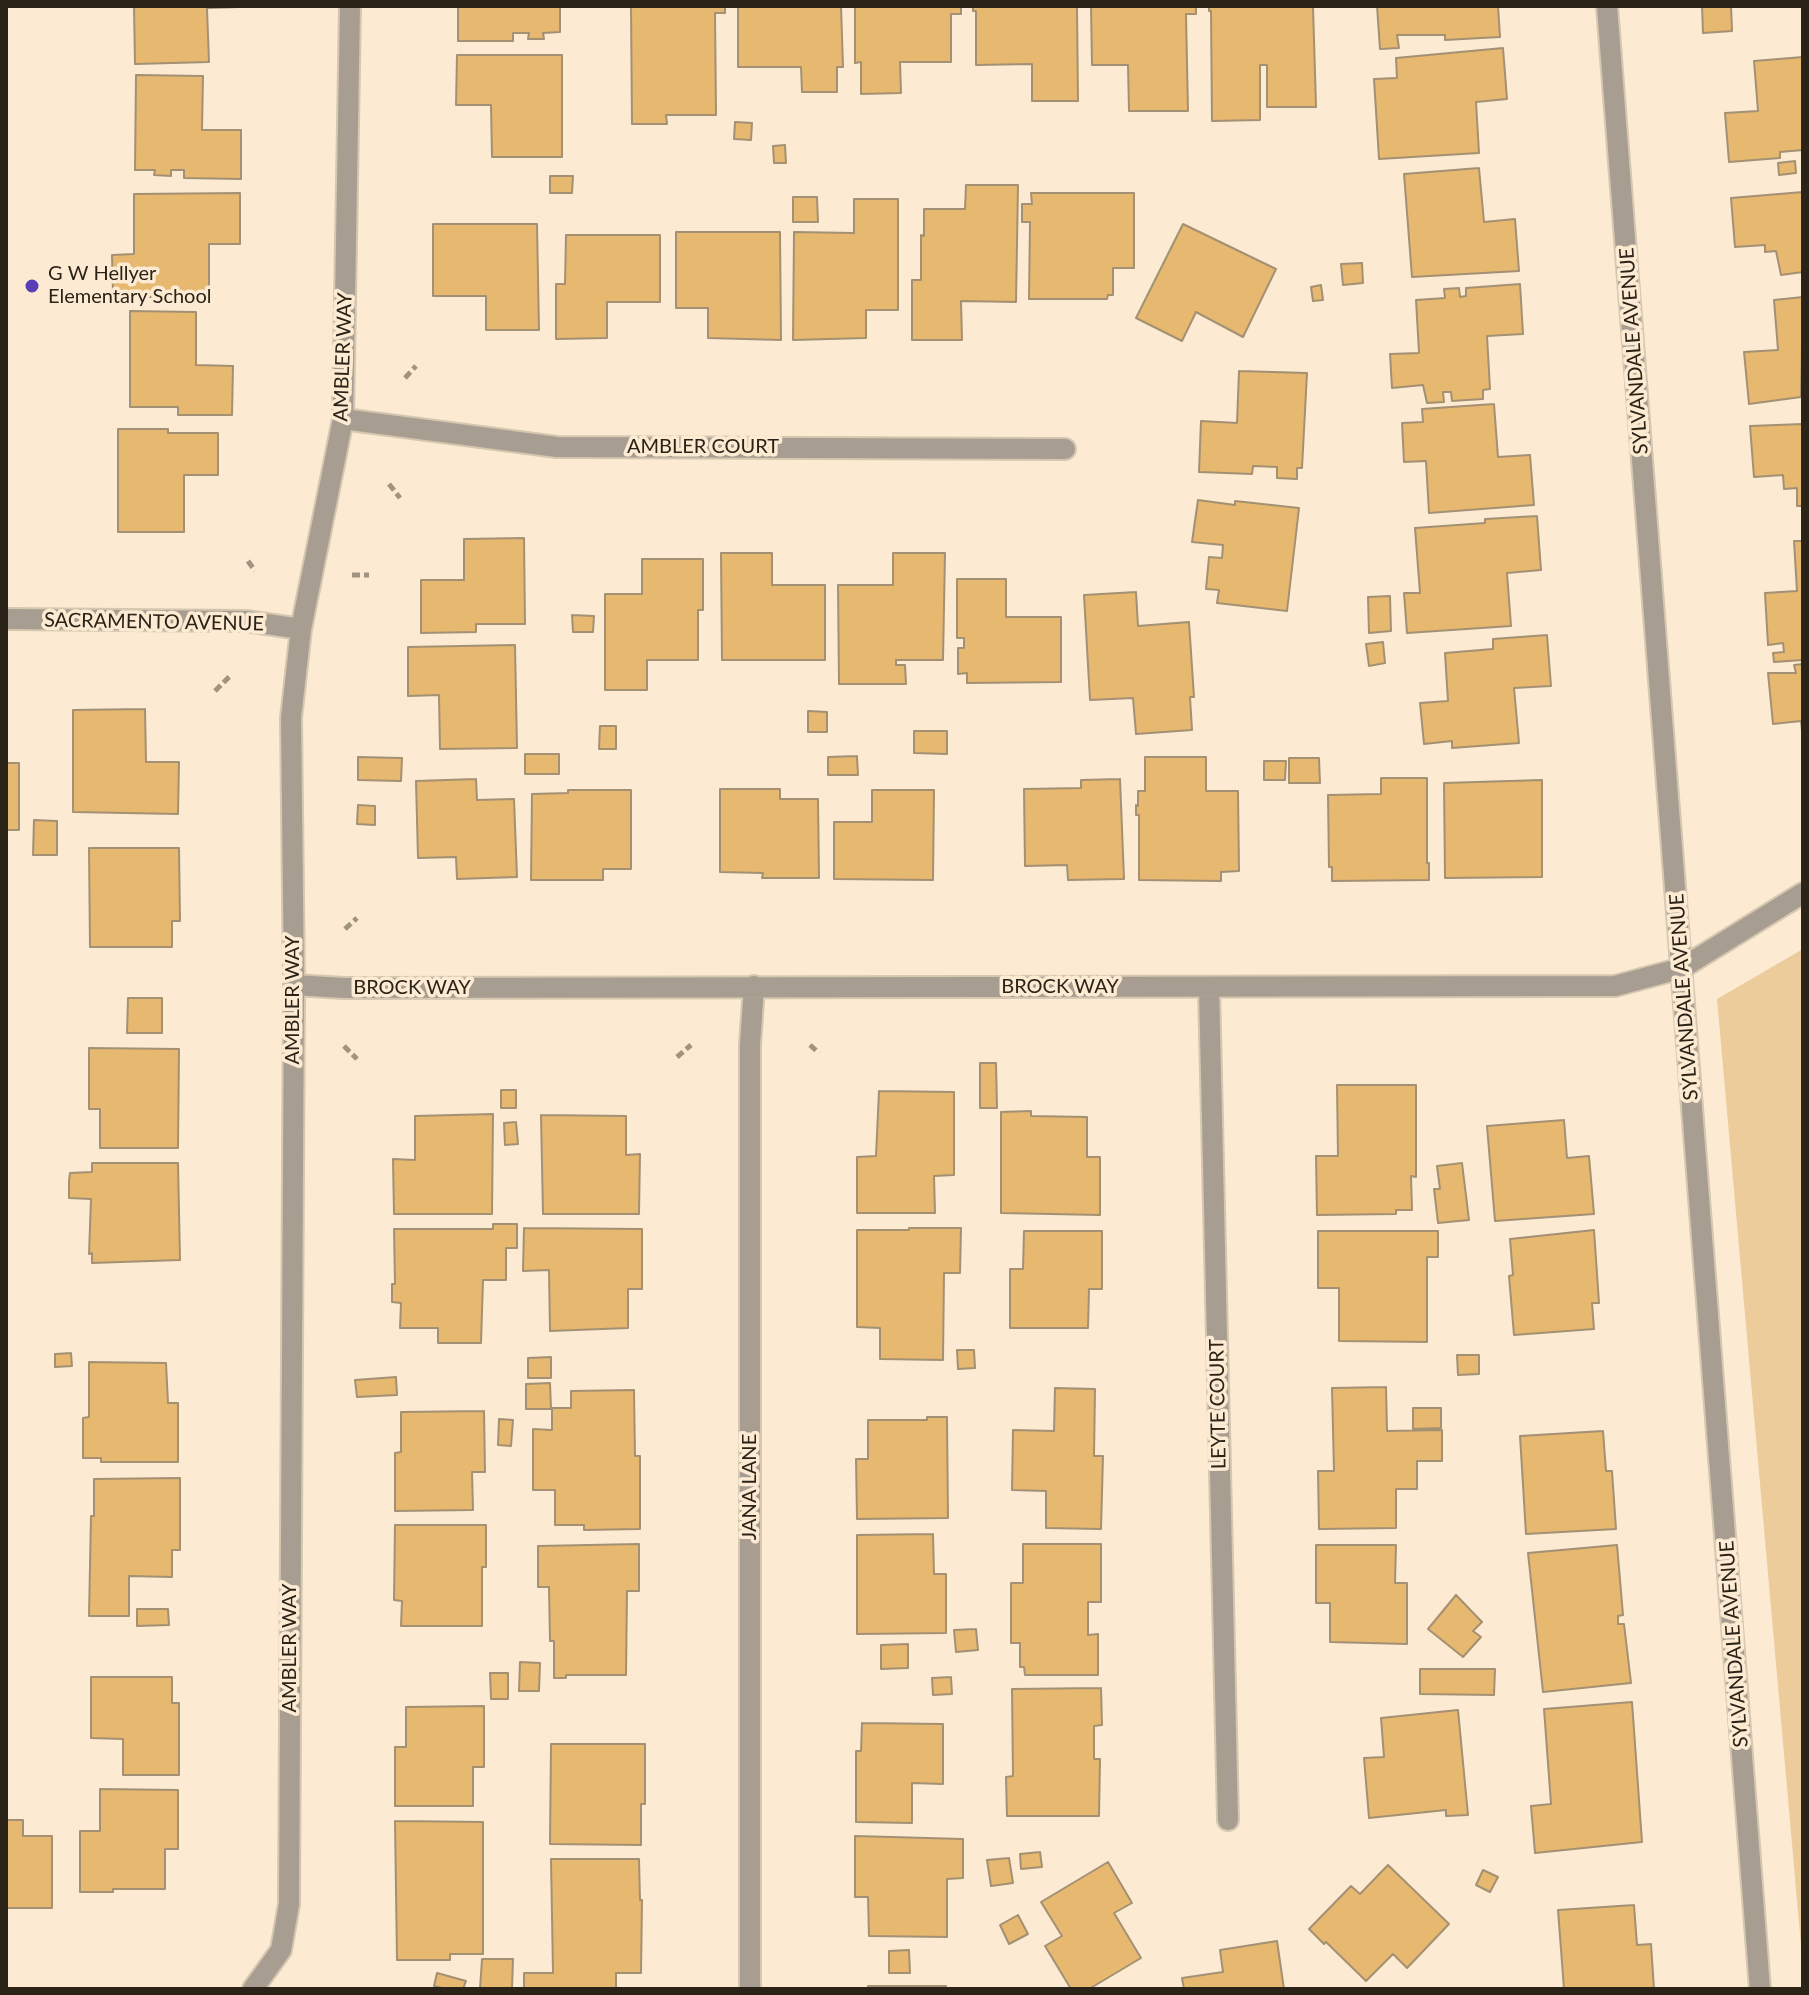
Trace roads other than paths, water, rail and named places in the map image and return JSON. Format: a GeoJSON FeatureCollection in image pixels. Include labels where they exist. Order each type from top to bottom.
{"type":"FeatureCollection","features":[{"type":"Feature","properties":{"kind":"street","name":"AMBLER WAY"},"geometry":{"type":"LineString","coordinates":[[253,1989],[281,1950],[289,1904],[294,985],[291,718],[301,629],[343,419],[350,6]]}},
{"type":"Feature","properties":{"kind":"street","name":"SYLVANDALE AVENUE"},"geometry":{"type":"LineString","coordinates":[[1607,6],[1760,1989]]}},
{"type":"Feature","properties":{"kind":"street","name":"AMBLER COURT"},"geometry":{"type":"LineString","coordinates":[[343,419],[557,447],[1065,449]]}},
{"type":"Feature","properties":{"kind":"street","name":"SACRAMENTO AVENUE"},"geometry":{"type":"LineString","coordinates":[[6,619],[246,621],[301,629]]}},
{"type":"Feature","properties":{"kind":"street","name":"BROCK WAY"},"geometry":{"type":"LineString","coordinates":[[294,985],[344,988],[1615,986],[1682,968],[1803,893]]}},
{"type":"Feature","properties":{"kind":"street","name":"JANA LANE"},"geometry":{"type":"LineString","coordinates":[[750,1989],[750,1045],[754,986]]}},
{"type":"Feature","properties":{"kind":"street","name":"LEYTE COURT"},"geometry":{"type":"LineString","coordinates":[[1209,988],[1228,1820]]}},
{"type":"Feature","properties":{"kind":"place","name":"G W Hellyer Elementary School"},"geometry":{"type":"Point","coordinates":[32,286]}}]}
